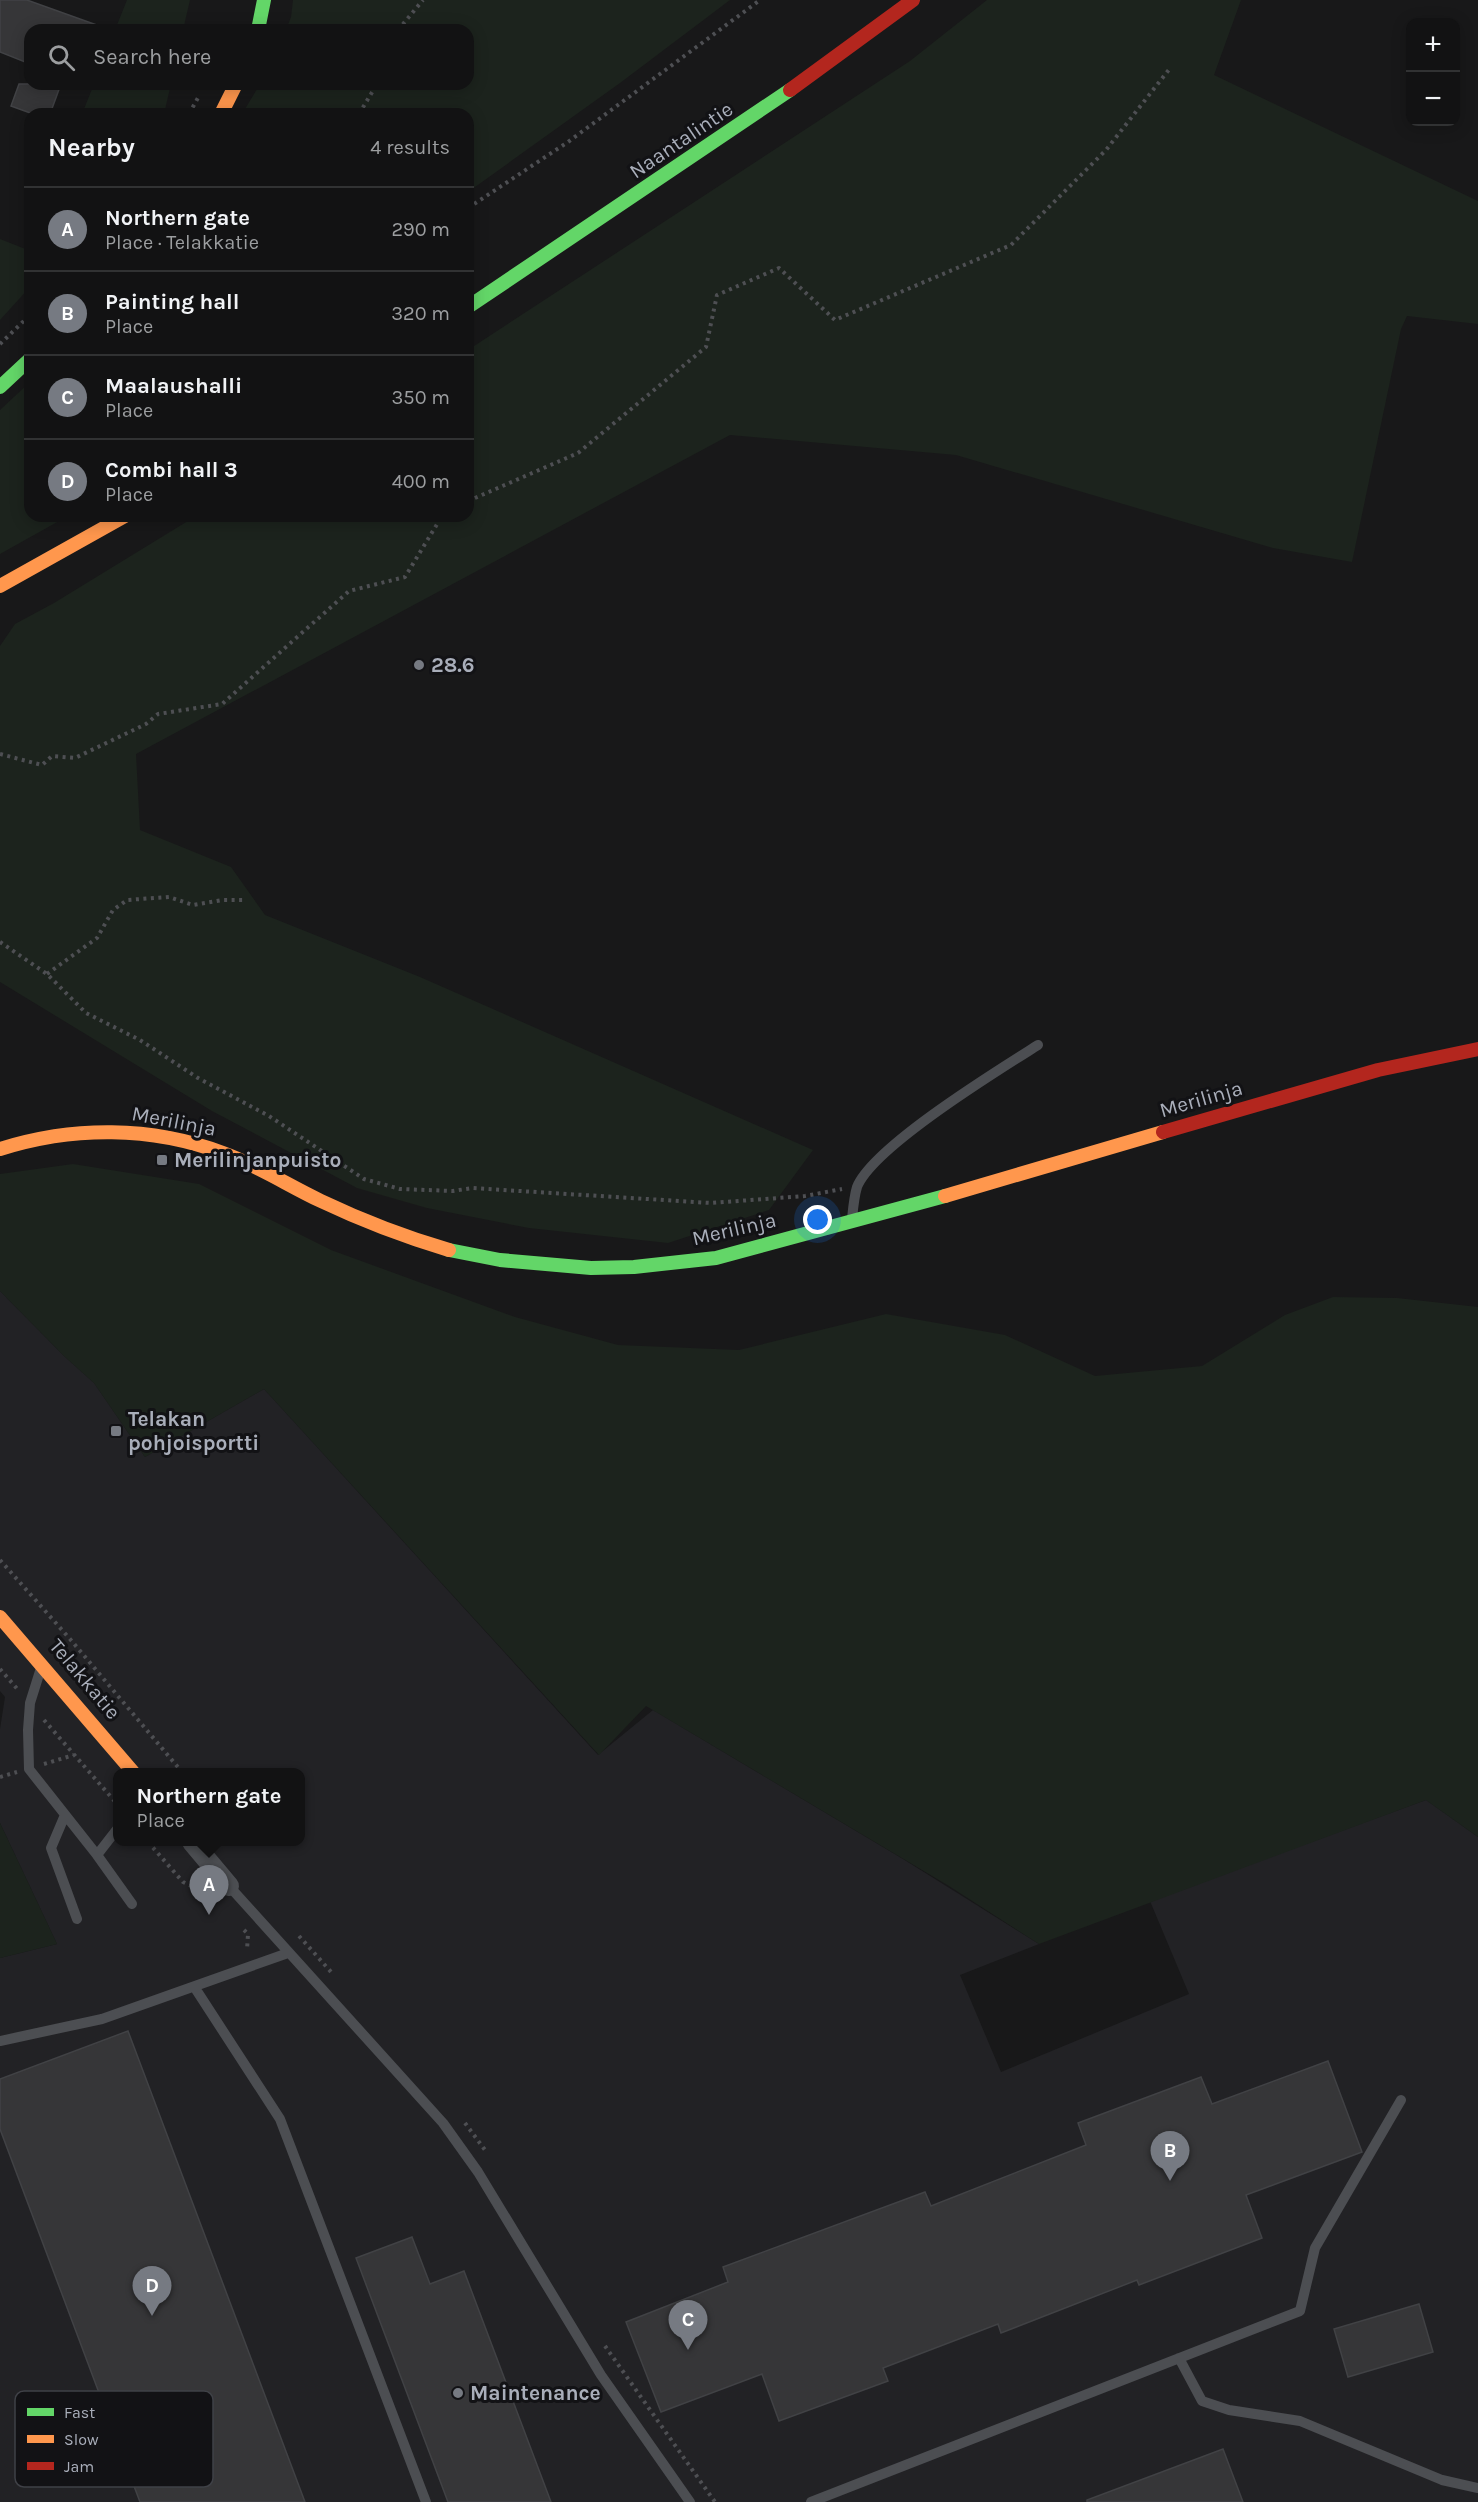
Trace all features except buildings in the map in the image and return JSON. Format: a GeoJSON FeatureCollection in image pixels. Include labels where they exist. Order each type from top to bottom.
{"type":"FeatureCollection","features":[{"type":"Feature","properties":{"kind":"street"},"geometry":{"type":"LineString","coordinates":[[259,24],[264,0]]}},
{"type":"Feature","properties":{"kind":"street","name":"Naantalintie"},"geometry":{"type":"LineString","coordinates":[[474,303],[749,119],[913,0]]}},
{"type":"Feature","properties":{"kind":"street"},"geometry":{"type":"LineString","coordinates":[[224,108],[233,90]]}},
{"type":"Feature","properties":{"kind":"street"},"geometry":{"type":"LineString","coordinates":[[0,387],[24,365]]}},
{"type":"Feature","properties":{"kind":"street"},"geometry":{"type":"LineString","coordinates":[[0,586],[114,522]]}},
{"type":"Feature","properties":{"kind":"street","name":"Merilinja"},"geometry":{"type":"LineString","coordinates":[[0,1149],[28,1140],[93,1132],[128,1131],[166,1137],[224,1153],[323,1202],[400,1236],[490,1258],[547,1265],[634,1267],[716,1258],[851,1222],[1378,1070],[1478,1049]]}},
{"type":"Feature","properties":{"kind":"street","name":"Telakkatie"},"geometry":{"type":"LineString","coordinates":[[0,1617],[130,1768]]}},
{"type":"Feature","properties":{"kind":"street"},"geometry":{"type":"LineString","coordinates":[[194,1846],[223,1892]]}},
{"type":"Feature","properties":{"kind":"lane"},"geometry":{"type":"LineString","coordinates":[[851,1222],[857,1187],[880,1155],[976,1085],[1038,1045]]}},
{"type":"Feature","properties":{"kind":"lane"},"geometry":{"type":"LineString","coordinates":[[42,1665],[30,1703],[27,1730],[29,1769],[97,1855],[132,1904]]}},
{"type":"Feature","properties":{"kind":"lane"},"geometry":{"type":"LineString","coordinates":[[65,1815],[51,1848],[77,1919]]}},
{"type":"Feature","properties":{"kind":"lane"},"geometry":{"type":"LineString","coordinates":[[97,1855],[113,1833]]}},
{"type":"Feature","properties":{"kind":"lane"},"geometry":{"type":"LineString","coordinates":[[223,1892],[288,1953],[444,2123],[478,2172],[601,2375],[690,2502]]}},
{"type":"Feature","properties":{"kind":"lane"},"geometry":{"type":"LineString","coordinates":[[0,2041],[102,2019],[195,1988],[288,1953]]}},
{"type":"Feature","properties":{"kind":"lane"},"geometry":{"type":"LineString","coordinates":[[195,1988],[280,2119],[426,2502]]}},
{"type":"Feature","properties":{"kind":"lane"},"geometry":{"type":"LineString","coordinates":[[811,2502],[1300,2311],[1315,2248],[1401,2100]]}},
{"type":"Feature","properties":{"kind":"lane"},"geometry":{"type":"LineString","coordinates":[[1179,2358],[1202,2401],[1229,2410],[1300,2421],[1442,2480],[1478,2488]]}},
{"type":"Feature","properties":{"kind":"path"},"geometry":{"type":"LineString","coordinates":[[403,24],[423,0]]}},
{"type":"Feature","properties":{"kind":"path"},"geometry":{"type":"LineString","coordinates":[[474,204],[568,142],[760,0]]}},
{"type":"Feature","properties":{"kind":"path"},"geometry":{"type":"LineString","coordinates":[[474,498],[578,453],[706,347],[717,296],[778,268],[835,321],[1011,245],[1106,150],[1170,68]]}},
{"type":"Feature","properties":{"kind":"path"},"geometry":{"type":"LineString","coordinates":[[363,108],[373,90]]}},
{"type":"Feature","properties":{"kind":"path"},"geometry":{"type":"LineString","coordinates":[[193,108],[202,92]]}},
{"type":"Feature","properties":{"kind":"path"},"geometry":{"type":"LineString","coordinates":[[0,344],[24,321]]}},
{"type":"Feature","properties":{"kind":"path"},"geometry":{"type":"LineString","coordinates":[[0,754],[42,765],[52,756],[75,758],[146,724],[158,714],[222,704],[348,591],[405,577],[438,522]]}},
{"type":"Feature","properties":{"kind":"path"},"geometry":{"type":"LineString","coordinates":[[47,974],[97,938],[113,910],[127,900],[169,897],[193,905],[222,900],[244,900]]}},
{"type":"Feature","properties":{"kind":"path"},"geometry":{"type":"LineString","coordinates":[[0,942],[47,974],[86,1013],[140,1040],[198,1078],[269,1116],[364,1179],[400,1189],[453,1191],[472,1188],[711,1203],[805,1196],[857,1187]]}},
{"type":"Feature","properties":{"kind":"path"},"geometry":{"type":"LineString","coordinates":[[0,1560],[70,1639],[178,1768]]}},
{"type":"Feature","properties":{"kind":"path"},"geometry":{"type":"LineString","coordinates":[[0,1669],[113,1800]]}},
{"type":"Feature","properties":{"kind":"path"},"geometry":{"type":"LineString","coordinates":[[152,1846],[183,1882],[223,1892]]}},
{"type":"Feature","properties":{"kind":"path"},"geometry":{"type":"LineString","coordinates":[[242,1927],[248,1934],[249,1943],[247,1951],[242,1954]]}},
{"type":"Feature","properties":{"kind":"shaded area"},"geometry":{"type":"Polygon","coordinates":[[[127,0],[190,0],[184,24],[117,24],[127,0]]]}},
{"type":"Feature","properties":{"kind":"shaded area"},"geometry":{"type":"Polygon","coordinates":[[[293,0],[730,0],[620,83],[474,188],[474,108],[246,108],[256,90],[474,90],[474,24],[288,24],[293,0]]]}},
{"type":"Feature","properties":{"kind":"shaded area"},"geometry":{"type":"Polygon","coordinates":[[[987,0],[1241,0],[1214,75],[1478,201],[1478,324],[1407,316],[1401,329],[1352,562],[1273,548],[956,455],[730,435],[136,754],[140,830],[231,867],[265,915],[420,977],[813,1150],[769,1210],[668,1243],[529,1228],[427,1208],[357,1188],[212,1111],[0,982],[0,646],[15,624],[54,603],[186,522],[474,522],[474,346],[910,61],[987,0]]]}},
{"type":"Feature","properties":{"kind":"shaded area"},"geometry":{"type":"Polygon","coordinates":[[[92,90],[170,90],[165,108],[84,108],[92,90]]]}},
{"type":"Feature","properties":{"kind":"shaded area"},"geometry":{"type":"Polygon","coordinates":[[[0,239],[24,248],[24,294],[0,320],[0,239]]]}},
{"type":"Feature","properties":{"kind":"shaded area"},"geometry":{"type":"Polygon","coordinates":[[[24,388],[24,522],[57,522],[0,554],[0,410],[24,388]]]}},
{"type":"Feature","properties":{"kind":"shaded area"},"geometry":{"type":"Polygon","coordinates":[[[73,1164],[199,1184],[331,1250],[515,1317],[618,1345],[739,1350],[886,1314],[1005,1335],[1095,1376],[1202,1366],[1285,1315],[1333,1297],[1397,1298],[1478,1307],[1478,1837],[1426,1800],[1039,1944],[949,1886],[646,1706],[599,1755],[264,1389],[145,1457],[94,1383],[0,1291],[0,1174],[73,1164]]]}},
{"type":"Feature","properties":{"kind":"shaded area"},"geometry":{"type":"Polygon","coordinates":[[[0,1291],[94,1383],[145,1457],[264,1389],[598,1755],[653,1710],[903,1859],[1039,1944],[960,1975],[1001,2072],[1189,1994],[1150,1901],[1426,1800],[1478,1837],[1478,2502],[0,2502],[0,1958],[57,1944],[0,1823],[0,1729],[5,1697],[0,1691],[0,1291]]]}},
{"type":"Feature","properties":{"kind":"shaded area"},"geometry":{"type":"Polygon","coordinates":[[[0,1823],[57,1944],[0,1958],[0,1823]]]}},
{"type":"Feature","properties":{"kind":"traffic: fast"},"geometry":{"type":"LineString","coordinates":[[259,24],[264,0]]}},
{"type":"Feature","properties":{"kind":"traffic: fast"},"geometry":{"type":"LineString","coordinates":[[474,303],[790,90]]}},
{"type":"Feature","properties":{"kind":"traffic: fast"},"geometry":{"type":"LineString","coordinates":[[0,387],[24,365]]}},
{"type":"Feature","properties":{"kind":"traffic: fast"},"geometry":{"type":"LineString","coordinates":[[449,1250],[500,1260],[591,1268],[634,1267],[716,1258],[945,1196]]}},
{"type":"Feature","properties":{"kind":"traffic: slow"},"geometry":{"type":"LineString","coordinates":[[224,108],[233,90]]}},
{"type":"Feature","properties":{"kind":"traffic: slow"},"geometry":{"type":"LineString","coordinates":[[0,586],[114,522]]}},
{"type":"Feature","properties":{"kind":"traffic: slow"},"geometry":{"type":"LineString","coordinates":[[0,1149],[56,1136],[112,1132],[140,1134],[196,1144],[236,1158],[353,1215],[449,1250]]}},
{"type":"Feature","properties":{"kind":"traffic: slow"},"geometry":{"type":"LineString","coordinates":[[945,1196],[1163,1132]]}},
{"type":"Feature","properties":{"kind":"traffic: slow"},"geometry":{"type":"LineString","coordinates":[[0,1617],[130,1768]]}},
{"type":"Feature","properties":{"kind":"traffic: jam"},"geometry":{"type":"LineString","coordinates":[[790,90],[913,0]]}},
{"type":"Feature","properties":{"kind":"traffic: jam"},"geometry":{"type":"LineString","coordinates":[[1163,1132],[1378,1070],[1478,1049]]}},
{"type":"Feature","properties":{"kind":"place","name":"28.6"},"geometry":{"type":"Point","coordinates":[419,665]}},
{"type":"Feature","properties":{"kind":"place","name":"Merilinjanpuisto"},"geometry":{"type":"Point","coordinates":[162,1160]}},
{"type":"Feature","properties":{"kind":"place","name":"Telakan pohjoisportti"},"geometry":{"type":"Point","coordinates":[116,1431]}},
{"type":"Feature","properties":{"kind":"place","name":"Northern gate"},"geometry":{"type":"Point","coordinates":[209,1915]}},
{"type":"Feature","properties":{"kind":"place","name":"Painting hall"},"geometry":{"type":"Point","coordinates":[1170,2181]}},
{"type":"Feature","properties":{"kind":"place","name":"Combi hall 3"},"geometry":{"type":"Point","coordinates":[152,2316]}},
{"type":"Feature","properties":{"kind":"place","name":"Maalaushalli"},"geometry":{"type":"Point","coordinates":[688,2350]}},
{"type":"Feature","properties":{"kind":"place","name":"Maintenance"},"geometry":{"type":"Point","coordinates":[458,2393]}}]}
